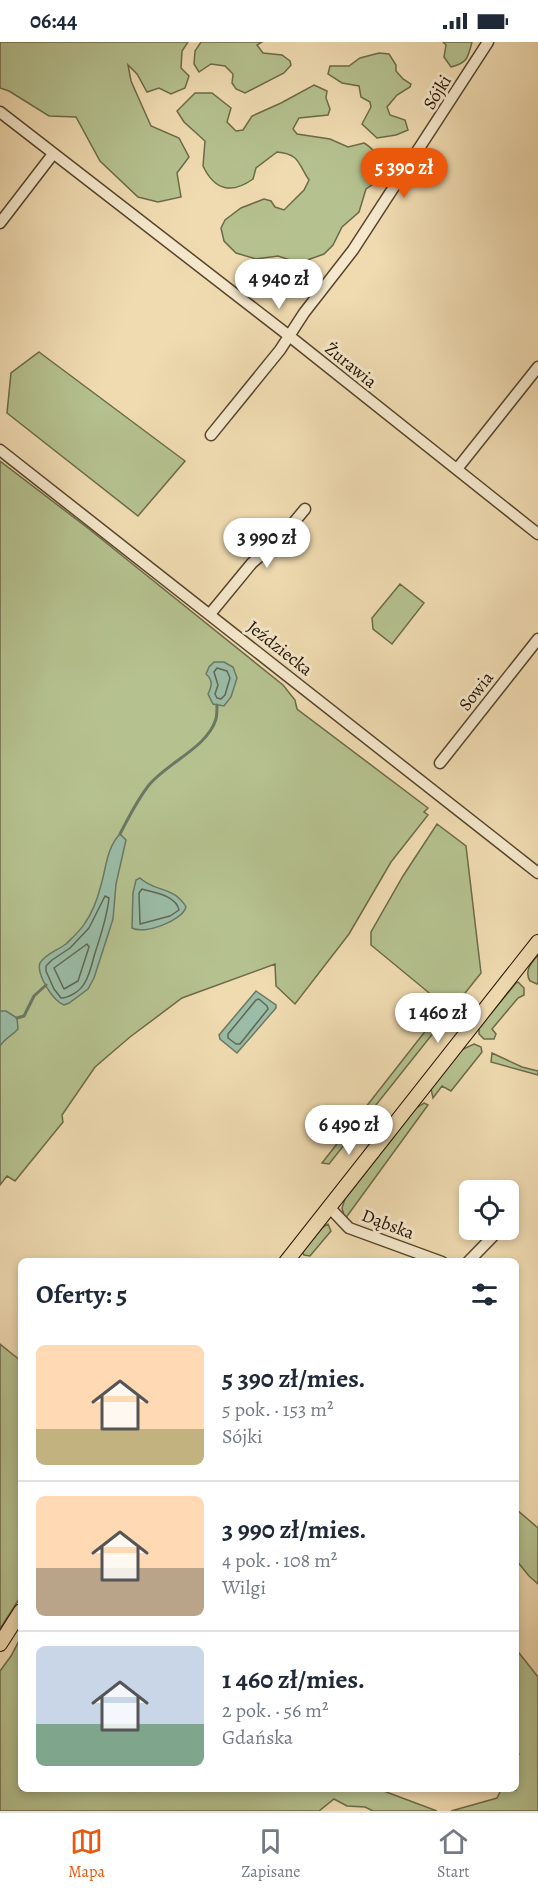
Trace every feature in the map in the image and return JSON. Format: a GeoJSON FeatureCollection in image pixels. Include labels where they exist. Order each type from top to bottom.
{"type":"FeatureCollection","features":[{"type":"Feature","properties":{"kind":"main road"},"geometry":{"type":"LineString","coordinates":[[289,1258],[538,942]]}},
{"type":"Feature","properties":{"kind":"main road"},"geometry":{"type":"LineString","coordinates":[[0,1644],[18,1616]]}},
{"type":"Feature","properties":{"kind":"street","name":"Sójki"},"geometry":{"type":"LineString","coordinates":[[211,435],[280,351],[288,335],[353,250],[488,42]]}},
{"type":"Feature","properties":{"kind":"street","name":"Żurawia"},"geometry":{"type":"LineString","coordinates":[[0,112],[288,335],[538,534]]}},
{"type":"Feature","properties":{"kind":"street"},"geometry":{"type":"LineString","coordinates":[[0,223],[53,153]]}},
{"type":"Feature","properties":{"kind":"street"},"geometry":{"type":"LineString","coordinates":[[457,469],[538,367]]}},
{"type":"Feature","properties":{"kind":"street","name":"Jeździecka"},"geometry":{"type":"LineString","coordinates":[[0,450],[538,873]]}},
{"type":"Feature","properties":{"kind":"street"},"geometry":{"type":"LineString","coordinates":[[210,614],[252,563],[280,539],[305,508]]}},
{"type":"Feature","properties":{"kind":"street","name":"Sowia"},"geometry":{"type":"LineString","coordinates":[[440,763],[538,639]]}},
{"type":"Feature","properties":{"kind":"street","name":"Dąbska"},"geometry":{"type":"LineString","coordinates":[[330,1207],[349,1228],[431,1258]]}},
{"type":"Feature","properties":{"kind":"street"},"geometry":{"type":"LineString","coordinates":[[472,1258],[489,1240]]}},
{"type":"Feature","properties":{"kind":"shaded area"},"geometry":{"type":"Polygon","coordinates":[[[0,42],[188,42],[182,51],[181,68],[189,76],[185,88],[171,94],[159,88],[147,92],[137,74],[128,65],[131,81],[151,126],[179,138],[189,157],[177,173],[181,197],[158,202],[138,197],[100,161],[76,117],[49,116],[9,91],[0,88],[0,42]]]}},
{"type":"Feature","properties":{"kind":"shaded area"},"geometry":{"type":"Polygon","coordinates":[[[201,42],[262,42],[257,45],[263,53],[282,55],[290,61],[291,65],[284,73],[245,93],[236,89],[232,83],[233,74],[225,66],[211,64],[199,72],[194,64],[195,51],[201,42]]]}},
{"type":"Feature","properties":{"kind":"shaded area"},"geometry":{"type":"Polygon","coordinates":[[[443,42],[472,42],[466,59],[451,67],[444,57],[446,45],[443,42]]]}},
{"type":"Feature","properties":{"kind":"shaded area"},"geometry":{"type":"Polygon","coordinates":[[[379,53],[389,54],[396,65],[396,71],[411,84],[387,107],[390,115],[405,120],[408,130],[396,135],[377,138],[362,124],[371,107],[370,102],[361,97],[359,86],[342,83],[328,74],[330,66],[349,66],[360,58],[379,53]]]}},
{"type":"Feature","properties":{"kind":"shaded area"},"geometry":{"type":"Polygon","coordinates":[[[314,85],[327,91],[326,98],[330,109],[328,115],[299,118],[293,129],[297,134],[330,139],[348,147],[364,143],[389,167],[378,181],[366,189],[359,212],[342,227],[333,245],[324,254],[299,263],[278,256],[256,259],[236,253],[224,241],[221,228],[225,220],[241,208],[264,199],[284,210],[304,190],[309,180],[294,158],[277,152],[256,168],[253,179],[245,184],[231,188],[219,185],[213,181],[203,166],[205,141],[184,122],[177,111],[195,93],[212,93],[231,108],[227,122],[236,131],[243,130],[252,116],[314,85]]]}},
{"type":"Feature","properties":{"kind":"shaded area"},"geometry":{"type":"Polygon","coordinates":[[[39,352],[185,461],[138,516],[7,413],[11,373],[39,352]]]}},
{"type":"Feature","properties":{"kind":"shaded area"},"geometry":{"type":"Polygon","coordinates":[[[0,461],[89,529],[283,685],[295,700],[297,709],[428,808],[424,812],[428,815],[391,862],[349,934],[295,1004],[276,986],[275,964],[182,998],[95,1067],[62,1115],[63,1122],[15,1181],[7,1176],[0,1185],[0,461]]]}},
{"type":"Feature","properties":{"kind":"shaded area"},"geometry":{"type":"Polygon","coordinates":[[[400,584],[424,603],[392,644],[373,629],[372,618],[400,584]]]}},
{"type":"Feature","properties":{"kind":"shaded area"},"geometry":{"type":"Polygon","coordinates":[[[437,824],[466,846],[481,973],[329,1164],[322,1163],[445,1006],[371,945],[371,932],[403,876],[437,824]]]}},
{"type":"Feature","properties":{"kind":"shaded area"},"geometry":{"type":"Polygon","coordinates":[[[538,955],[537,984],[530,981],[528,970],[538,955]]]}},
{"type":"Feature","properties":{"kind":"shaded area"},"geometry":{"type":"Polygon","coordinates":[[[518,982],[524,988],[524,995],[518,998],[492,1029],[496,1034],[494,1039],[484,1039],[479,1034],[479,1028],[518,982]]]}},
{"type":"Feature","properties":{"kind":"shaded area"},"geometry":{"type":"Polygon","coordinates":[[[474,1044],[481,1047],[482,1052],[451,1091],[442,1086],[433,1098],[431,1089],[437,1080],[461,1050],[474,1044]]]}},
{"type":"Feature","properties":{"kind":"shaded area"},"geometry":{"type":"Polygon","coordinates":[[[492,1053],[522,1067],[538,1071],[538,1075],[491,1062],[492,1053]]]}},
{"type":"Feature","properties":{"kind":"shaded area"},"geometry":{"type":"Polygon","coordinates":[[[424,1103],[428,1105],[345,1219],[342,1208],[345,1199],[416,1108],[424,1103]]]}},
{"type":"Feature","properties":{"kind":"shaded area"},"geometry":{"type":"Polygon","coordinates":[[[328,1224],[331,1231],[310,1256],[304,1255],[302,1252],[328,1224]]]}},
{"type":"Feature","properties":{"kind":"shaded area"},"geometry":{"type":"Polygon","coordinates":[[[0,1344],[18,1359],[18,1601],[0,1629],[0,1344]]]}},
{"type":"Feature","properties":{"kind":"shaded area"},"geometry":{"type":"Polygon","coordinates":[[[519,1512],[538,1528],[538,1584],[519,1564],[519,1512]]]}},
{"type":"Feature","properties":{"kind":"shaded area"},"geometry":{"type":"Polygon","coordinates":[[[18,1643],[18,1792],[386,1792],[437,1811],[373,1811],[365,1807],[347,1806],[334,1799],[319,1811],[0,1811],[0,1671],[18,1643]]]}},
{"type":"Feature","properties":{"kind":"shaded area"},"geometry":{"type":"Polygon","coordinates":[[[519,1653],[538,1677],[538,1811],[451,1811],[497,1798],[500,1792],[519,1792],[519,1653]]]}},
{"type":"Feature","properties":{"kind":"water"},"geometry":{"type":"Polygon","coordinates":[[[214,662],[224,662],[233,667],[237,678],[231,697],[224,706],[213,704],[208,694],[211,683],[206,674],[214,662]]]}},
{"type":"Feature","properties":{"kind":"water"},"geometry":{"type":"Polygon","coordinates":[[[120,834],[126,840],[116,884],[113,919],[94,978],[88,989],[64,1005],[46,987],[39,968],[40,963],[66,944],[88,919],[98,895],[110,851],[120,834]]]}},
{"type":"Feature","properties":{"kind":"water"},"geometry":{"type":"Polygon","coordinates":[[[140,878],[176,896],[186,907],[183,912],[170,922],[153,928],[138,930],[132,928],[133,893],[136,880],[140,878]]]}},
{"type":"Feature","properties":{"kind":"water"},"geometry":{"type":"Polygon","coordinates":[[[256,991],[276,1005],[276,1008],[237,1053],[220,1039],[219,1035],[256,991]]]}},
{"type":"Feature","properties":{"kind":"water"},"geometry":{"type":"Polygon","coordinates":[[[0,1011],[6,1011],[17,1018],[18,1029],[0,1046],[0,1011]]]}},
{"type":"Feature","properties":{"kind":"waterway"},"geometry":{"type":"LineString","coordinates":[[120,834],[149,785],[196,747],[211,729],[216,719],[217,705]]}},
{"type":"Feature","properties":{"kind":"waterway"},"geometry":{"type":"LineString","coordinates":[[17,1018],[24,1016],[34,996],[46,985]]}}]}
